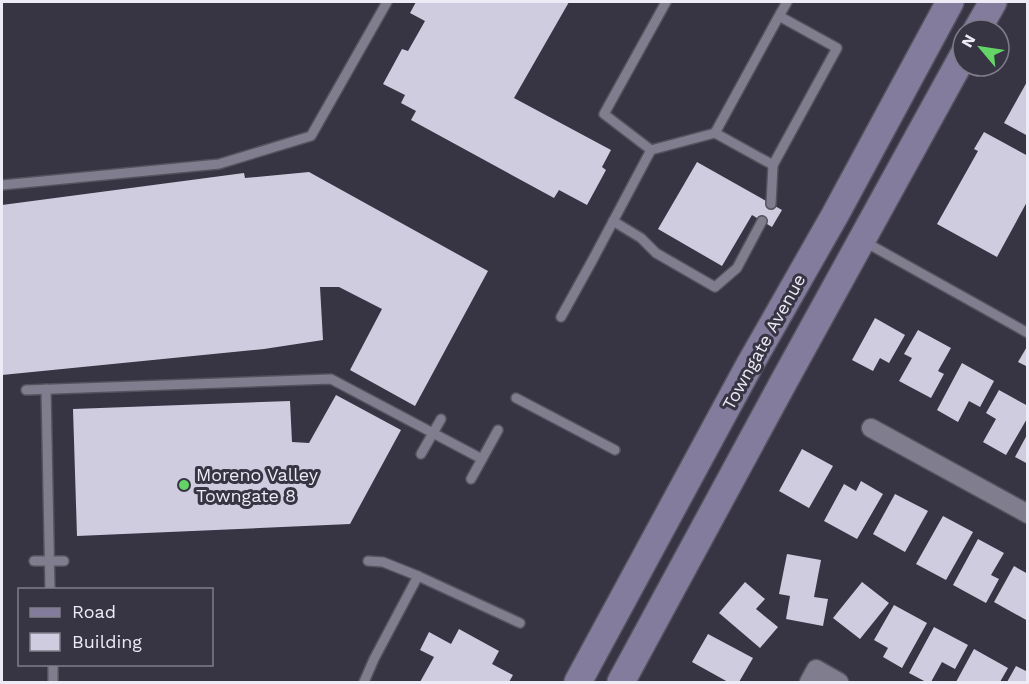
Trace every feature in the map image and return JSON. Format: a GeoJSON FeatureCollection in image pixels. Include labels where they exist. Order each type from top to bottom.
{"type":"FeatureCollection","features":[{"type":"Feature","properties":{"kind":"main road","name":"Towngate Avenue"},"geometry":{"type":"LineString","coordinates":[[578,682],[950,2]]}},
{"type":"Feature","properties":{"kind":"main road"},"geometry":{"type":"LineString","coordinates":[[984,18],[993,2]]}},
{"type":"Feature","properties":{"kind":"main road"},"geometry":{"type":"LineString","coordinates":[[862,240],[856,212],[918,94],[915,65]]}},
{"type":"Feature","properties":{"kind":"main road","name":"Towngate Avenue"},"geometry":{"type":"LineString","coordinates":[[621,682],[951,78]]}},
{"type":"Feature","properties":{"kind":"main road"},"geometry":{"type":"LineString","coordinates":[[749,366],[783,383]]}},
{"type":"Feature","properties":{"kind":"street"},"geometry":{"type":"LineString","coordinates":[[871,428],[1028,514]]}},
{"type":"Feature","properties":{"kind":"street"},"geometry":{"type":"LineString","coordinates":[[812,676],[839,682]]}},
{"type":"Feature","properties":{"kind":"lane"},"geometry":{"type":"LineString","coordinates":[[2,185],[219,164],[311,136],[387,2]]}},
{"type":"Feature","properties":{"kind":"lane"},"geometry":{"type":"LineString","coordinates":[[651,150],[604,114],[666,2]]}},
{"type":"Feature","properties":{"kind":"lane"},"geometry":{"type":"LineString","coordinates":[[716,133],[787,2]]}},
{"type":"Feature","properties":{"kind":"lane"},"geometry":{"type":"LineString","coordinates":[[771,204],[773,165],[837,48],[779,16]]}},
{"type":"Feature","properties":{"kind":"lane"},"geometry":{"type":"LineString","coordinates":[[561,317],[651,150],[716,133],[773,165]]}},
{"type":"Feature","properties":{"kind":"lane"},"geometry":{"type":"LineString","coordinates":[[613,221],[641,238],[656,253],[715,287],[737,268],[762,221]]}},
{"type":"Feature","properties":{"kind":"lane"},"geometry":{"type":"LineString","coordinates":[[862,240],[1026,329]]}},
{"type":"Feature","properties":{"kind":"lane"},"geometry":{"type":"LineString","coordinates":[[26,390],[331,379],[482,459]]}},
{"type":"Feature","properties":{"kind":"lane"},"geometry":{"type":"LineString","coordinates":[[46,388],[50,588]]}},
{"type":"Feature","properties":{"kind":"lane"},"geometry":{"type":"LineString","coordinates":[[516,398],[615,450]]}},
{"type":"Feature","properties":{"kind":"lane"},"geometry":{"type":"LineString","coordinates":[[421,454],[441,419]]}},
{"type":"Feature","properties":{"kind":"lane"},"geometry":{"type":"LineString","coordinates":[[471,479],[498,430]]}},
{"type":"Feature","properties":{"kind":"lane"},"geometry":{"type":"LineString","coordinates":[[34,561],[64,561]]}},
{"type":"Feature","properties":{"kind":"lane"},"geometry":{"type":"LineString","coordinates":[[368,561],[383,562],[418,576],[520,623]]}},
{"type":"Feature","properties":{"kind":"lane"},"geometry":{"type":"LineString","coordinates":[[364,682],[418,576]]}},
{"type":"Feature","properties":{"kind":"lane"},"geometry":{"type":"LineString","coordinates":[[52,666],[53,682]]}},
{"type":"Feature","properties":{"kind":"building"},"geometry":{"type":"Polygon","coordinates":[[[416,2],[569,2],[514,98],[611,150],[602,167],[606,170],[587,205],[559,190],[554,198],[411,120],[416,111],[401,103],[405,95],[383,84],[402,49],[408,51],[425,21],[410,13],[416,2]]]}},
{"type":"Feature","properties":{"kind":"building"},"geometry":{"type":"Polygon","coordinates":[[[1028,80],[1028,136],[1004,123],[1028,80]]]}},
{"type":"Feature","properties":{"kind":"building"},"geometry":{"type":"Polygon","coordinates":[[[984,132],[1028,156],[1028,200],[997,257],[937,224],[978,151],[974,149],[984,132]]]}},
{"type":"Feature","properties":{"kind":"building"},"geometry":{"type":"Polygon","coordinates":[[[697,162],[782,210],[772,227],[752,215],[722,266],[658,229],[697,162]]]}},
{"type":"Feature","properties":{"kind":"building"},"geometry":{"type":"Polygon","coordinates":[[[309,172],[488,271],[415,406],[350,370],[382,309],[339,287],[320,287],[323,340],[264,349],[2,375],[2,205],[244,173],[245,178],[309,172]]]}},
{"type":"Feature","properties":{"kind":"building"},"geometry":{"type":"Polygon","coordinates":[[[875,318],[905,335],[889,363],[880,358],[873,371],[852,360],[875,318]]]}},
{"type":"Feature","properties":{"kind":"building"},"geometry":{"type":"Polygon","coordinates":[[[918,330],[951,348],[938,371],[944,374],[931,398],[899,381],[912,358],[904,354],[918,330]]]}},
{"type":"Feature","properties":{"kind":"building"},"geometry":{"type":"Polygon","coordinates":[[[1028,345],[1028,367],[1018,362],[1028,345]]]}},
{"type":"Feature","properties":{"kind":"building"},"geometry":{"type":"Polygon","coordinates":[[[962,363],[994,381],[980,407],[969,401],[958,422],[937,410],[962,363]]]}},
{"type":"Feature","properties":{"kind":"building"},"geometry":{"type":"Polygon","coordinates":[[[999,390],[1028,406],[1028,417],[1006,455],[983,442],[996,419],[986,413],[999,390]]]}},
{"type":"Feature","properties":{"kind":"building","name":"Moreno Valley Towngate 8"},"geometry":{"type":"Polygon","coordinates":[[[336,395],[401,430],[350,524],[77,536],[73,409],[290,401],[292,442],[309,443],[336,395]]]}},
{"type":"Feature","properties":{"kind":"building"},"geometry":{"type":"Polygon","coordinates":[[[1028,433],[1028,464],[1015,457],[1028,433]]]}},
{"type":"Feature","properties":{"kind":"building"},"geometry":{"type":"Polygon","coordinates":[[[802,449],[833,466],[809,508],[779,491],[802,449]]]}},
{"type":"Feature","properties":{"kind":"building"},"geometry":{"type":"Polygon","coordinates":[[[861,481],[883,494],[857,539],[824,521],[844,484],[856,491],[861,481]]]}},
{"type":"Feature","properties":{"kind":"building"},"geometry":{"type":"Polygon","coordinates":[[[895,494],[928,511],[905,552],[873,534],[895,494]]]}},
{"type":"Feature","properties":{"kind":"building"},"geometry":{"type":"Polygon","coordinates":[[[943,516],[973,532],[946,580],[916,564],[943,516]]]}},
{"type":"Feature","properties":{"kind":"building"},"geometry":{"type":"Polygon","coordinates":[[[978,539],[1004,553],[991,575],[999,579],[986,603],[953,585],[978,539]]]}},
{"type":"Feature","properties":{"kind":"building"},"geometry":{"type":"Polygon","coordinates":[[[787,554],[821,560],[814,597],[828,599],[823,626],[786,619],[790,596],[779,594],[787,554]]]}},
{"type":"Feature","properties":{"kind":"building"},"geometry":{"type":"Polygon","coordinates":[[[1014,566],[1028,574],[1028,621],[994,602],[1014,566]]]}},
{"type":"Feature","properties":{"kind":"building"},"geometry":{"type":"Polygon","coordinates":[[[745,582],[765,599],[756,609],[778,627],[760,648],[719,613],[745,582]]]}},
{"type":"Feature","properties":{"kind":"building"},"geometry":{"type":"Polygon","coordinates":[[[862,582],[889,603],[860,639],[833,618],[862,582]]]}},
{"type":"Feature","properties":{"kind":"building"},"geometry":{"type":"Polygon","coordinates":[[[894,605],[927,623],[902,668],[883,657],[888,648],[874,640],[894,605]]]}},
{"type":"Feature","properties":{"kind":"building"},"geometry":{"type":"Polygon","coordinates":[[[934,627],[968,645],[955,669],[942,662],[931,682],[926,682],[909,673],[934,627]]]}},
{"type":"Feature","properties":{"kind":"building"},"geometry":{"type":"Polygon","coordinates":[[[459,629],[499,651],[492,664],[513,675],[509,682],[420,682],[434,657],[420,650],[429,632],[451,644],[459,629]]]}},
{"type":"Feature","properties":{"kind":"building"},"geometry":{"type":"Polygon","coordinates":[[[708,634],[753,658],[739,682],[728,682],[692,662],[708,634]]]}},
{"type":"Feature","properties":{"kind":"building"},"geometry":{"type":"Polygon","coordinates":[[[974,649],[1008,668],[1000,682],[956,682],[974,649]]]}},
{"type":"Feature","properties":{"kind":"building"},"geometry":{"type":"Polygon","coordinates":[[[1016,666],[1028,672],[1028,682],[1007,682],[1016,666]]]}},
{"type":"Feature","properties":{"kind":"place","name":"Moreno Valley Towngate 8"},"geometry":{"type":"Point","coordinates":[184,485]}}]}
